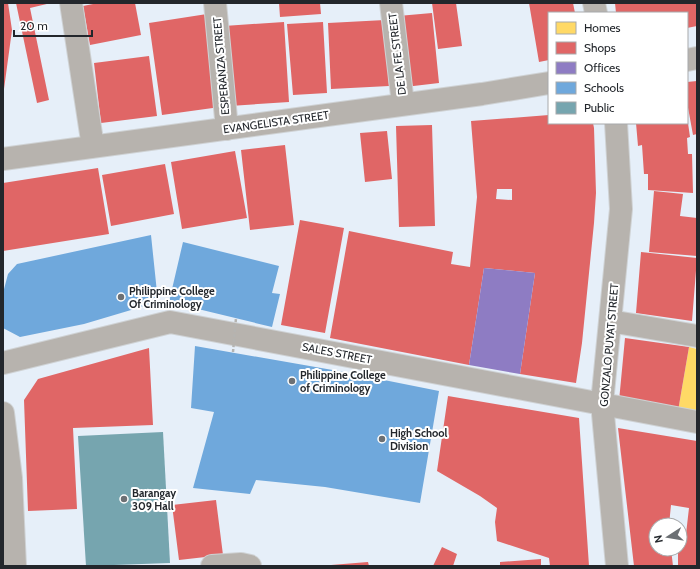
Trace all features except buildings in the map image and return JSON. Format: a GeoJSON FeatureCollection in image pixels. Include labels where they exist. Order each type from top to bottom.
{"type":"FeatureCollection","features":[{"type":"Feature","properties":{"kind":"street"},"geometry":{"type":"LineString","coordinates":[[71,3],[93,147]]}},
{"type":"Feature","properties":{"kind":"street","name":"ESPERANZA STREET"},"geometry":{"type":"LineString","coordinates":[[215,3],[227,129]]}},
{"type":"Feature","properties":{"kind":"street","name":"DE LA FE STREET"},"geometry":{"type":"LineString","coordinates":[[392,3],[403,104]]}},
{"type":"Feature","properties":{"kind":"street","name":"EVANGELISTA STREET"},"geometry":{"type":"LineString","coordinates":[[3,159],[548,83]]}},
{"type":"Feature","properties":{"kind":"street","name":"GONZALO PUYAT STREET"},"geometry":{"type":"LineString","coordinates":[[616,124],[621,209],[602,403],[617,566]]}},
{"type":"Feature","properties":{"kind":"street"},"geometry":{"type":"LineString","coordinates":[[610,321],[697,336]]}},
{"type":"Feature","properties":{"kind":"street","name":"SALES STREET"},"geometry":{"type":"LineString","coordinates":[[3,363],[170,322],[697,422]]}},
{"type":"Feature","properties":{"kind":"street"},"geometry":{"type":"LineString","coordinates":[[3,413],[15,566]]}},
{"type":"Feature","properties":{"kind":"street"},"geometry":{"type":"LineString","coordinates":[[212,566],[241,564],[250,566]]}},
{"type":"Feature","properties":{"kind":"path"},"geometry":{"type":"LineString","coordinates":[[233,352],[236,318]]}},
{"type":"Feature","properties":{"kind":"shaded area"},"geometry":{"type":"Polygon","coordinates":[[[3,3],[697,3],[697,566],[3,566],[3,3]]]}},
{"type":"Feature","properties":{"kind":"place","name":"Philippine College Of Criminology"},"geometry":{"type":"Point","coordinates":[121,297]}},
{"type":"Feature","properties":{"kind":"place","name":"Philippine College of Criminology"},"geometry":{"type":"Point","coordinates":[292,381]}},
{"type":"Feature","properties":{"kind":"place","name":"High School Division"},"geometry":{"type":"Point","coordinates":[382,439]}},
{"type":"Feature","properties":{"kind":"place","name":"Barangay 309 Hall"},"geometry":{"type":"Point","coordinates":[124,499]}}]}
